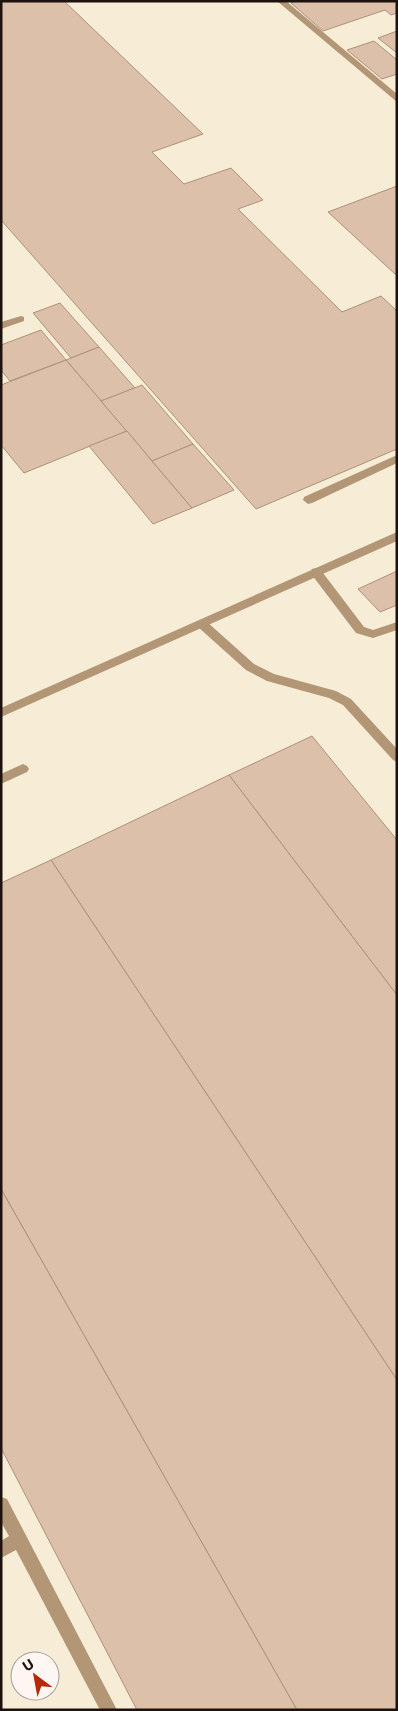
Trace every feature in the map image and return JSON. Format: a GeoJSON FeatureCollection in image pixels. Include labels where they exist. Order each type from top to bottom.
{"type":"FeatureCollection","features":[{"type":"Feature","properties":{"kind":"street"},"geometry":{"type":"LineString","coordinates":[[281,1],[397,98]]}},
{"type":"Feature","properties":{"kind":"street"},"geometry":{"type":"LineString","coordinates":[[1,326],[21,319]]}},
{"type":"Feature","properties":{"kind":"street"},"geometry":{"type":"LineString","coordinates":[[308,500],[397,459]]}},
{"type":"Feature","properties":{"kind":"street"},"geometry":{"type":"LineString","coordinates":[[1,713],[397,536]]}},
{"type":"Feature","properties":{"kind":"street"},"geometry":{"type":"LineString","coordinates":[[316,572],[360,630],[373,634],[397,626]]}},
{"type":"Feature","properties":{"kind":"street"},"geometry":{"type":"LineString","coordinates":[[202,624],[250,667],[257,671],[271,678],[332,694],[347,702],[397,757]]}},
{"type":"Feature","properties":{"kind":"street"},"geometry":{"type":"LineString","coordinates":[[1,779],[23,769]]}},
{"type":"Feature","properties":{"kind":"street"},"geometry":{"type":"LineString","coordinates":[[1,1505],[109,1710]]}},
{"type":"Feature","properties":{"kind":"street"},"geometry":{"type":"LineString","coordinates":[[1,1550],[19,1539]]}},
{"type":"Feature","properties":{"kind":"shaded area"},"geometry":{"type":"Polygon","coordinates":[[[1,1],[397,1],[397,1710],[1,1710],[1,1]]]}},
{"type":"Feature","properties":{"kind":"building"},"geometry":{"type":"Polygon","coordinates":[[[1,1],[64,1],[203,134],[152,152],[184,184],[231,168],[263,200],[238,209],[342,312],[381,296],[397,311],[397,449],[256,509],[1,220],[1,1]]]}},
{"type":"Feature","properties":{"kind":"building"},"geometry":{"type":"Polygon","coordinates":[[[296,1],[397,1],[397,13],[391,15],[385,10],[323,31],[291,3],[296,1]]]}},
{"type":"Feature","properties":{"kind":"building"},"geometry":{"type":"Polygon","coordinates":[[[397,31],[397,53],[378,38],[397,31]]]}},
{"type":"Feature","properties":{"kind":"building"},"geometry":{"type":"Polygon","coordinates":[[[374,41],[397,60],[397,74],[382,79],[347,50],[374,41]]]}},
{"type":"Feature","properties":{"kind":"building"},"geometry":{"type":"Polygon","coordinates":[[[397,186],[397,273],[395,274],[328,212],[397,186]]]}},
{"type":"Feature","properties":{"kind":"building"},"geometry":{"type":"Polygon","coordinates":[[[60,303],[99,347],[71,358],[33,313],[60,303]]]}},
{"type":"Feature","properties":{"kind":"building"},"geometry":{"type":"Polygon","coordinates":[[[41,330],[66,360],[10,381],[1,370],[1,345],[41,330]]]}},
{"type":"Feature","properties":{"kind":"building"},"geometry":{"type":"Polygon","coordinates":[[[99,347],[135,388],[101,401],[66,360],[99,347]]]}},
{"type":"Feature","properties":{"kind":"building"},"geometry":{"type":"Polygon","coordinates":[[[66,360],[127,431],[24,473],[1,445],[1,385],[66,360]]]}},
{"type":"Feature","properties":{"kind":"building"},"geometry":{"type":"Polygon","coordinates":[[[142,385],[193,444],[152,461],[101,401],[142,385]]]}},
{"type":"Feature","properties":{"kind":"building"},"geometry":{"type":"Polygon","coordinates":[[[127,431],[192,508],[153,524],[89,446],[127,431]]]}},
{"type":"Feature","properties":{"kind":"building"},"geometry":{"type":"Polygon","coordinates":[[[193,444],[234,490],[192,508],[152,461],[193,444]]]}},
{"type":"Feature","properties":{"kind":"building"},"geometry":{"type":"Polygon","coordinates":[[[397,571],[397,605],[380,612],[358,589],[397,571]]]}},
{"type":"Feature","properties":{"kind":"building"},"geometry":{"type":"Polygon","coordinates":[[[312,736],[397,840],[397,995],[229,775],[312,736]]]}},
{"type":"Feature","properties":{"kind":"building"},"geometry":{"type":"Polygon","coordinates":[[[229,775],[397,995],[397,1380],[51,860],[229,775]]]}},
{"type":"Feature","properties":{"kind":"building"},"geometry":{"type":"Polygon","coordinates":[[[51,860],[397,1380],[397,1710],[297,1710],[1,1189],[1,883],[51,860]]]}},
{"type":"Feature","properties":{"kind":"building"},"geometry":{"type":"Polygon","coordinates":[[[1,1189],[297,1710],[137,1710],[1,1448],[1,1189]]]}}]}
